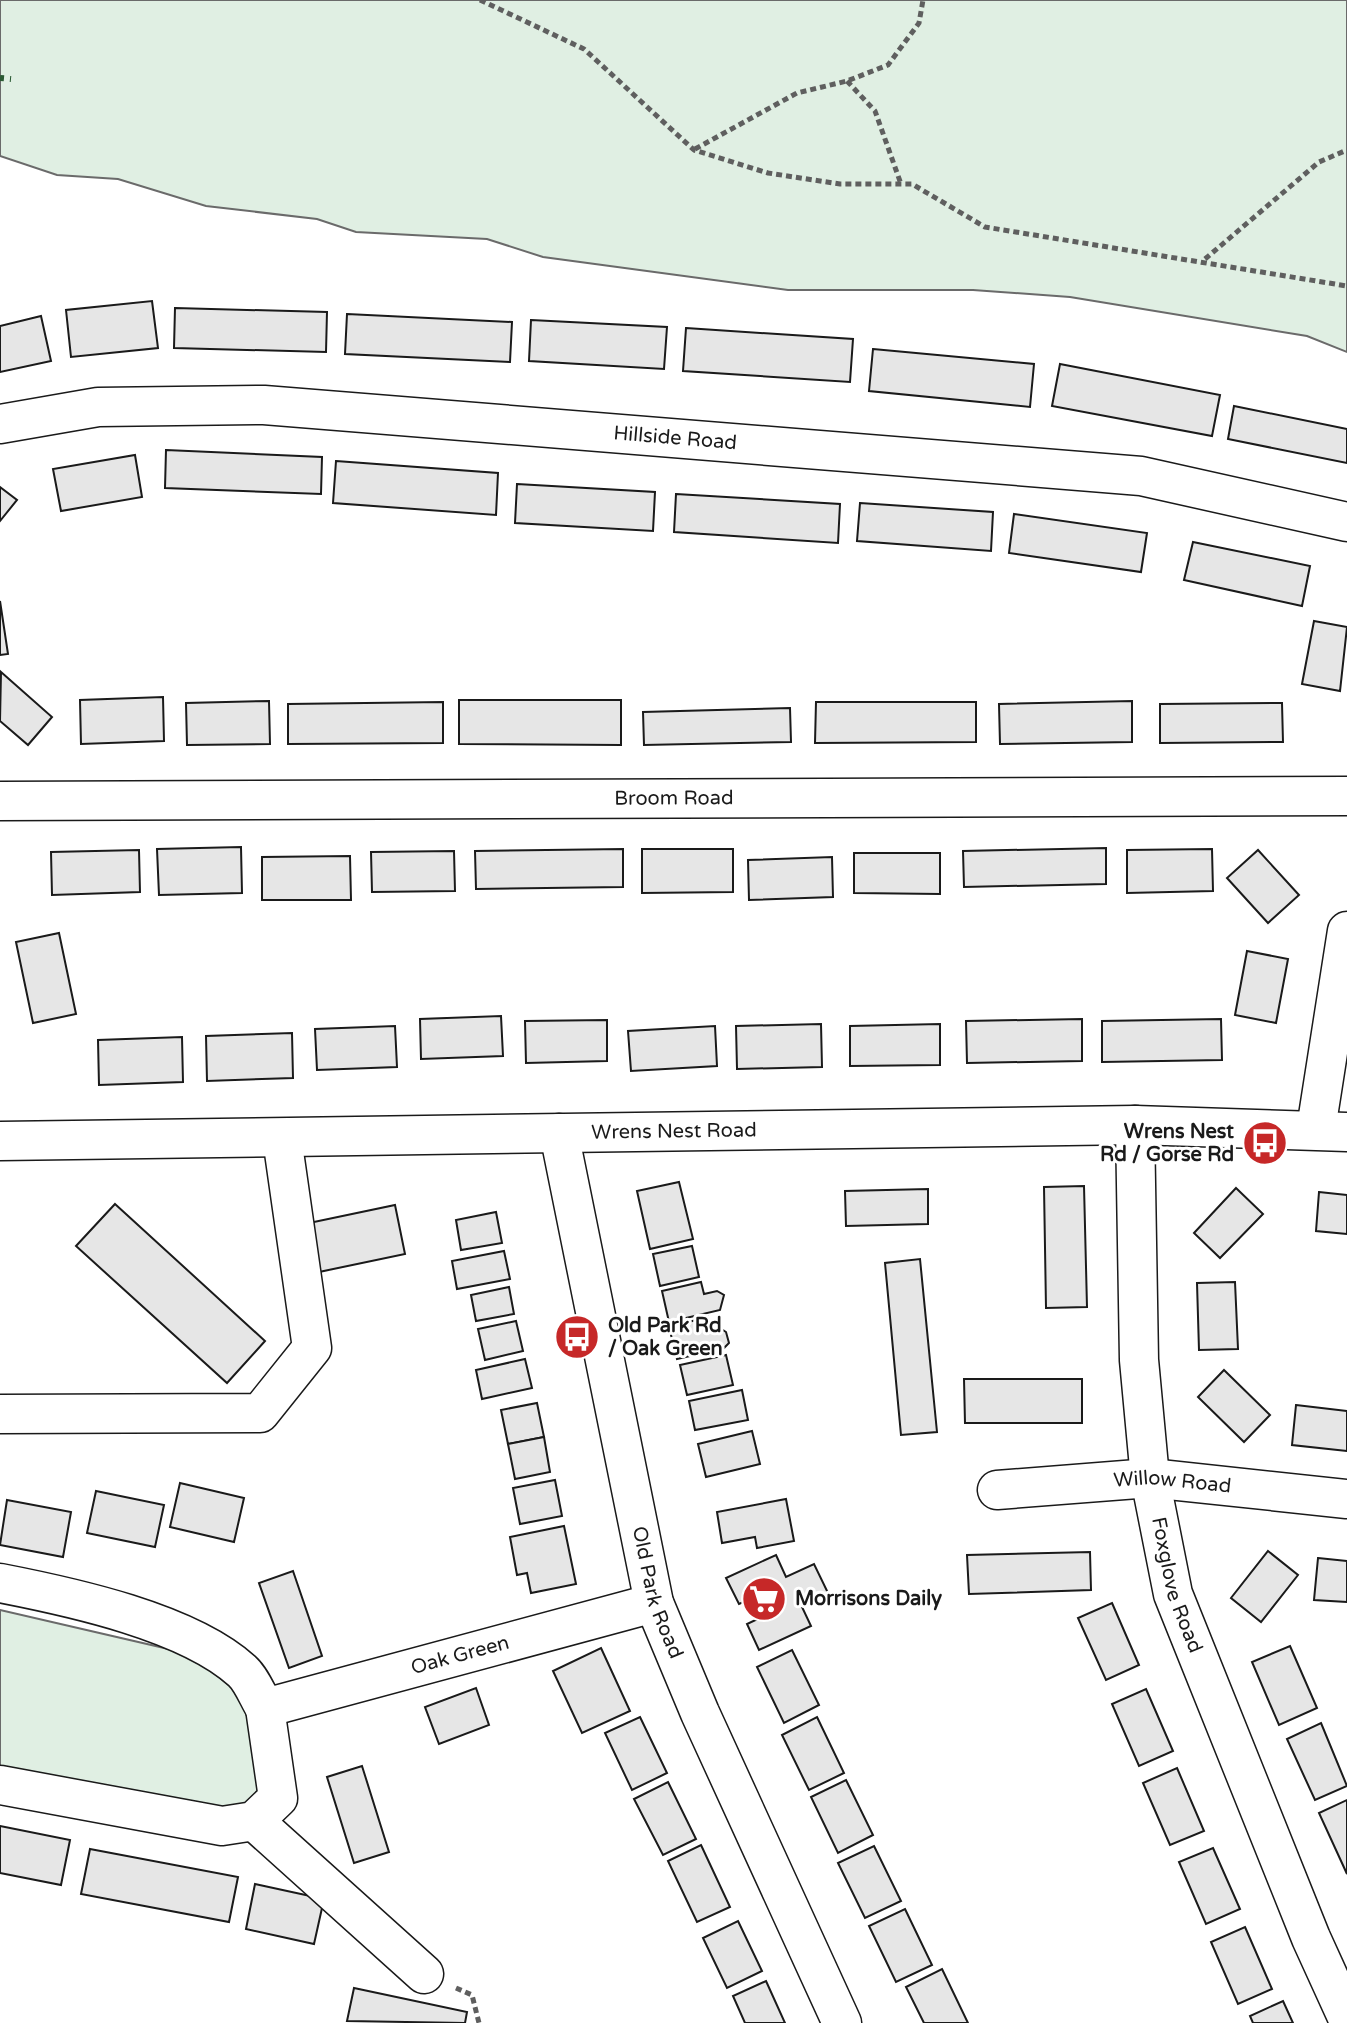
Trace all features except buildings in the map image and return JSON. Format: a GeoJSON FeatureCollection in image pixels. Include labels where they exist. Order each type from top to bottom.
{"type":"FeatureCollection","features":[{"type":"Feature","properties":{"kind":"street","name":"Hillside Road"},"geometry":{"type":"LineString","coordinates":[[0,424],[98,407],[264,405],[1141,476],[1347,522]]}},
{"type":"Feature","properties":{"kind":"street","name":"Broom Road"},"geometry":{"type":"LineString","coordinates":[[0,801],[1347,796]]}},
{"type":"Feature","properties":{"kind":"street"},"geometry":{"type":"LineString","coordinates":[[1331,1131],[1347,931]]}},
{"type":"Feature","properties":{"kind":"street","name":"Wrens Nest Road"},"geometry":{"type":"LineString","coordinates":[[0,1141],[1135,1125],[1331,1131]]}},
{"type":"Feature","properties":{"kind":"street","name":"Foxglove Road"},"geometry":{"type":"LineString","coordinates":[[1135,1125],[1139,1360],[1150,1478],[1173,1594],[1311,1938],[1347,2017]]}},
{"type":"Feature","properties":{"kind":"street","name":"Old Park Road"},"geometry":{"type":"LineString","coordinates":[[559,1133],[654,1603],[700,1713],[842,2023]]}},
{"type":"Feature","properties":{"kind":"street"},"geometry":{"type":"LineString","coordinates":[[0,1414],[260,1413],[312,1348],[282,1138]]}},
{"type":"Feature","properties":{"kind":"street","name":"Willow Road"},"geometry":{"type":"LineString","coordinates":[[997,1490],[1150,1478],[1347,1499]]}},
{"type":"Feature","properties":{"kind":"street"},"geometry":{"type":"LineString","coordinates":[[0,1583],[74,1597],[197,1641],[244,1673],[265,1708],[278,1798],[254,1821],[222,1826],[0,1785]]}},
{"type":"Feature","properties":{"kind":"street","name":"Oak Green"},"geometry":{"type":"LineString","coordinates":[[265,1708],[654,1603]]}},
{"type":"Feature","properties":{"kind":"street"},"geometry":{"type":"LineString","coordinates":[[254,1821],[424,1974]]}},
{"type":"Feature","properties":{"kind":"path"},"geometry":{"type":"LineString","coordinates":[[480,0],[584,49],[694,150],[768,173],[840,184],[912,184],[985,227],[1204,260],[1347,286]]}},
{"type":"Feature","properties":{"kind":"path"},"geometry":{"type":"LineString","coordinates":[[694,150],[797,93],[847,81],[888,65],[919,23],[923,0]]}},
{"type":"Feature","properties":{"kind":"path"},"geometry":{"type":"LineString","coordinates":[[847,81],[875,111],[901,184]]}},
{"type":"Feature","properties":{"kind":"path"},"geometry":{"type":"LineString","coordinates":[[1204,260],[1319,162],[1347,150]]}},
{"type":"Feature","properties":{"kind":"green space"},"geometry":{"type":"Polygon","coordinates":[[[0,0],[1347,0],[1347,352],[1307,336],[1070,297],[973,290],[788,290],[543,257],[487,239],[356,232],[317,219],[206,206],[118,179],[57,175],[0,156],[0,0]]]}},
{"type":"Feature","properties":{"kind":"green space"},"geometry":{"type":"Polygon","coordinates":[[[0,1610],[190,1654],[250,1702],[265,1773],[254,1801],[230,1814],[0,1775],[0,1610]]]}},
{"type":"Feature","properties":{"kind":"hedge"},"geometry":{"type":"LineString","coordinates":[[0,78],[11,79]]}},
{"type":"Feature","properties":{"kind":"place","name":"Wrens Nest Rd / Gorse Rd"},"geometry":{"type":"Point","coordinates":[1265,1143]}},
{"type":"Feature","properties":{"kind":"place","name":"Old Park Rd / Oak Green"},"geometry":{"type":"Point","coordinates":[577,1337]}},
{"type":"Feature","properties":{"kind":"place","name":"Morrisons Daily"},"geometry":{"type":"Point","coordinates":[764,1599]}}]}
